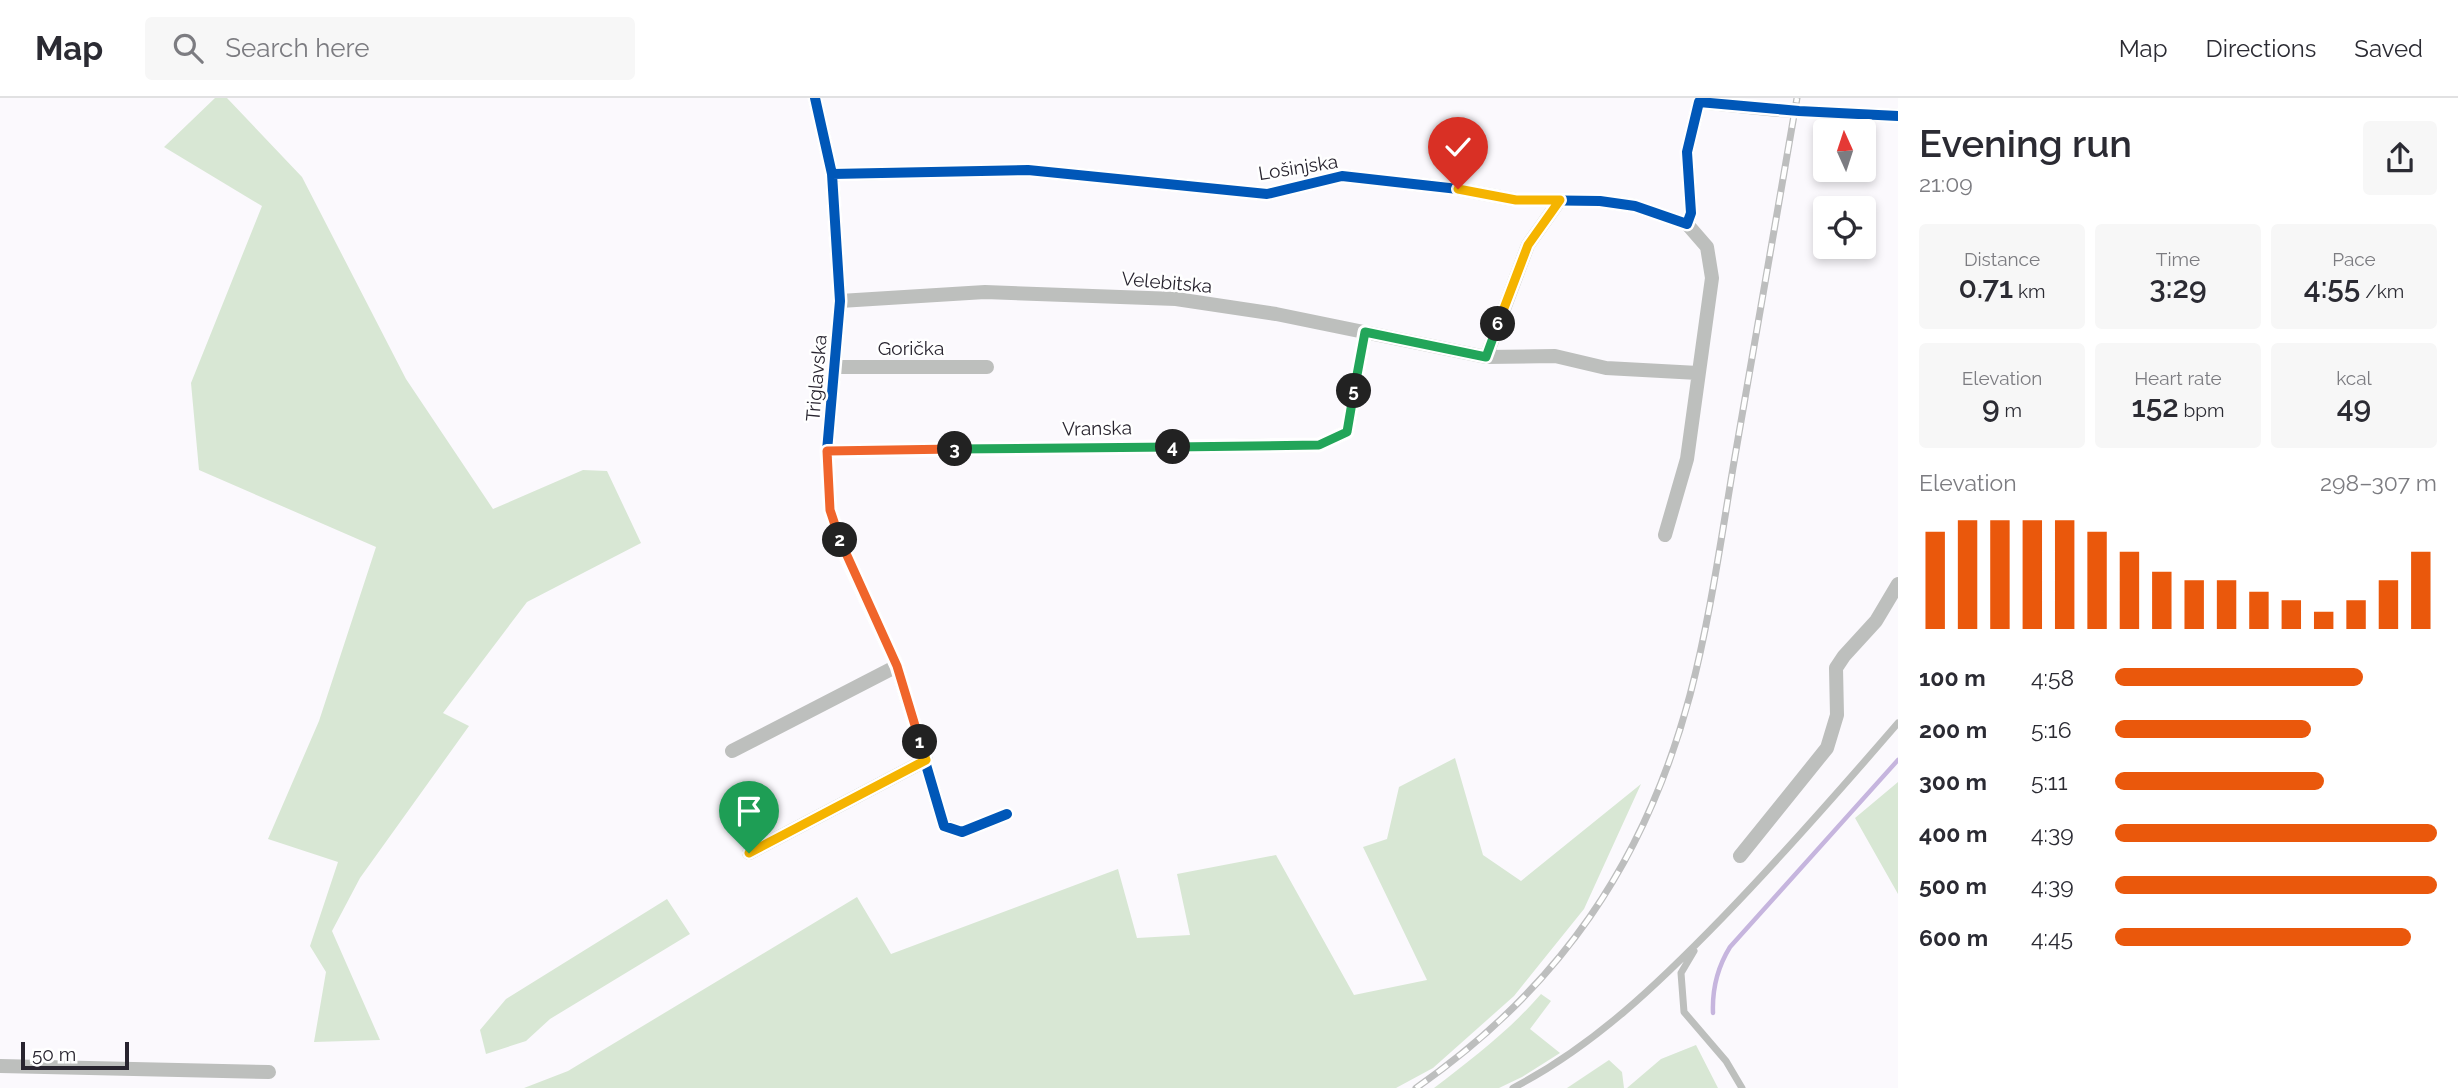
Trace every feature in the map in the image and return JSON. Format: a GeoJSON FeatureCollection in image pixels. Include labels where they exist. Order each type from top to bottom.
{"type":"FeatureCollection","features":[{"type":"Feature","properties":{"kind":"street","name":"Triglavska"},"geometry":{"type":"LineString","coordinates":[[816,98],[832,174],[840,301],[827,451],[830,510],[847,559],[897,666],[944,827],[962,832],[1007,814]]}},
{"type":"Feature","properties":{"kind":"street"},"geometry":{"type":"LineString","coordinates":[[1684,98],[1778,110]]}},
{"type":"Feature","properties":{"kind":"street"},"geometry":{"type":"LineString","coordinates":[[1665,535],[1687,458],[1712,278],[1707,247],[1686,224],[1691,213],[1687,152],[1699,102]]}},
{"type":"Feature","properties":{"kind":"street"},"geometry":{"type":"LineString","coordinates":[[1799,111],[1898,116]]}},
{"type":"Feature","properties":{"kind":"street","name":"Lošinjska"},"geometry":{"type":"LineString","coordinates":[[832,174],[1028,170],[1267,194],[1342,176],[1458,189],[1516,200],[1600,201],[1635,206],[1686,224]]}},
{"type":"Feature","properties":{"kind":"street"},"geometry":{"type":"LineString","coordinates":[[1486,357],[1528,245],[1560,200]]}},
{"type":"Feature","properties":{"kind":"street","name":"Velebitska"},"geometry":{"type":"LineString","coordinates":[[840,301],[985,292],[1176,299],[1276,314],[1486,357],[1555,356],[1606,368],[1698,373]]}},
{"type":"Feature","properties":{"kind":"street","name":"Vranska"},"geometry":{"type":"LineString","coordinates":[[827,451],[1319,445],[1347,432],[1365,332]]}},
{"type":"Feature","properties":{"kind":"street","name":"Gorička"},"geometry":{"type":"LineString","coordinates":[[834,367],[987,367]]}},
{"type":"Feature","properties":{"kind":"street"},"geometry":{"type":"LineString","coordinates":[[1740,856],[1827,748],[1837,715],[1836,668],[1876,621],[1898,584]]}},
{"type":"Feature","properties":{"kind":"street"},"geometry":{"type":"LineString","coordinates":[[732,751],[897,666]]}},
{"type":"Feature","properties":{"kind":"street"},"geometry":{"type":"LineString","coordinates":[[749,853],[926,760]]}},
{"type":"Feature","properties":{"kind":"street"},"geometry":{"type":"LineString","coordinates":[[0,1066],[269,1072]]}},
{"type":"Feature","properties":{"kind":"lane"},"geometry":{"type":"LineString","coordinates":[[1513,1088],[1577,1050],[1655,987],[1769,870],[1898,723]]}},
{"type":"Feature","properties":{"kind":"lane"},"geometry":{"type":"LineString","coordinates":[[1698,943],[1681,973],[1684,1012],[1726,1061],[1741,1088]]}},
{"type":"Feature","properties":{"kind":"green space"},"geometry":{"type":"Polygon","coordinates":[[[215,98],[227,98],[302,177],[406,379],[493,509],[583,470],[607,471],[641,543],[527,602],[443,713],[469,726],[360,878],[332,931],[380,1040],[314,1042],[326,972],[310,946],[338,862],[268,839],[319,721],[376,547],[199,470],[191,383],[262,206],[164,147],[215,98]]]}},
{"type":"Feature","properties":{"kind":"green space"},"geometry":{"type":"Polygon","coordinates":[[[1455,758],[1483,855],[1521,881],[1641,784],[1584,909],[1514,996],[1433,1068],[1396,1088],[524,1088],[568,1071],[857,897],[891,954],[1118,869],[1137,938],[1190,935],[1177,874],[1276,855],[1354,995],[1427,980],[1363,847],[1387,839],[1399,787],[1455,758]]]}},
{"type":"Feature","properties":{"kind":"green space"},"geometry":{"type":"Polygon","coordinates":[[[1898,782],[1898,894],[1855,818],[1898,782]]]}},
{"type":"Feature","properties":{"kind":"green space"},"geometry":{"type":"Polygon","coordinates":[[[667,899],[690,934],[550,1019],[526,1041],[486,1054],[480,1030],[506,999],[667,899]]]}},
{"type":"Feature","properties":{"kind":"green space"},"geometry":{"type":"Polygon","coordinates":[[[1541,994],[1551,1001],[1530,1029],[1560,1053],[1499,1088],[1434,1088],[1504,1032],[1541,994]]]}},
{"type":"Feature","properties":{"kind":"green space"},"geometry":{"type":"Polygon","coordinates":[[[1696,1045],[1718,1088],[1627,1088],[1661,1059],[1696,1045]]]}},
{"type":"Feature","properties":{"kind":"green space"},"geometry":{"type":"Polygon","coordinates":[[[1609,1060],[1622,1072],[1624,1088],[1567,1088],[1609,1060]]]}},
{"type":"Feature","properties":{"kind":"waterway"},"geometry":{"type":"LineString","coordinates":[[1713,1013],[1716,978],[1730,947],[1898,760]]}},
{"type":"Feature","properties":{"kind":"tunnel"},"geometry":{"type":"LineString","coordinates":[[1778,110],[1799,111]]}},
{"type":"Feature","properties":{"kind":"railway"},"geometry":{"type":"LineString","coordinates":[[1416,1088],[1467,1049],[1513,1008],[1554,964],[1590,917],[1621,867],[1648,813],[1671,756],[1690,695],[1709,608],[1797,98]]}},
{"type":"Feature","properties":{"kind":"cycle path"},"geometry":{"type":"LineString","coordinates":[[815,98],[832,174],[840,301],[827,451],[830,510],[847,559],[897,666],[944,826],[962,832],[1007,814]]}},
{"type":"Feature","properties":{"kind":"cycle path"},"geometry":{"type":"LineString","coordinates":[[832,174],[1028,170],[1267,194],[1342,176],[1458,189],[1516,200],[1600,201],[1635,206],[1687,224],[1691,213],[1687,152],[1699,102],[1898,116]]}},
{"type":"Feature","properties":{"kind":"cycle path"},"geometry":{"type":"LineString","coordinates":[[827,451],[1319,445],[1347,432],[1365,332]]}},
{"type":"Feature","properties":{"kind":"route"},"geometry":{"type":"LineString","coordinates":[[749,853],[926,760],[897,666],[847,559],[830,510],[827,451],[1319,445],[1347,432],[1365,332],[1486,357],[1528,245],[1560,200],[1516,200],[1458,189]]}}]}
